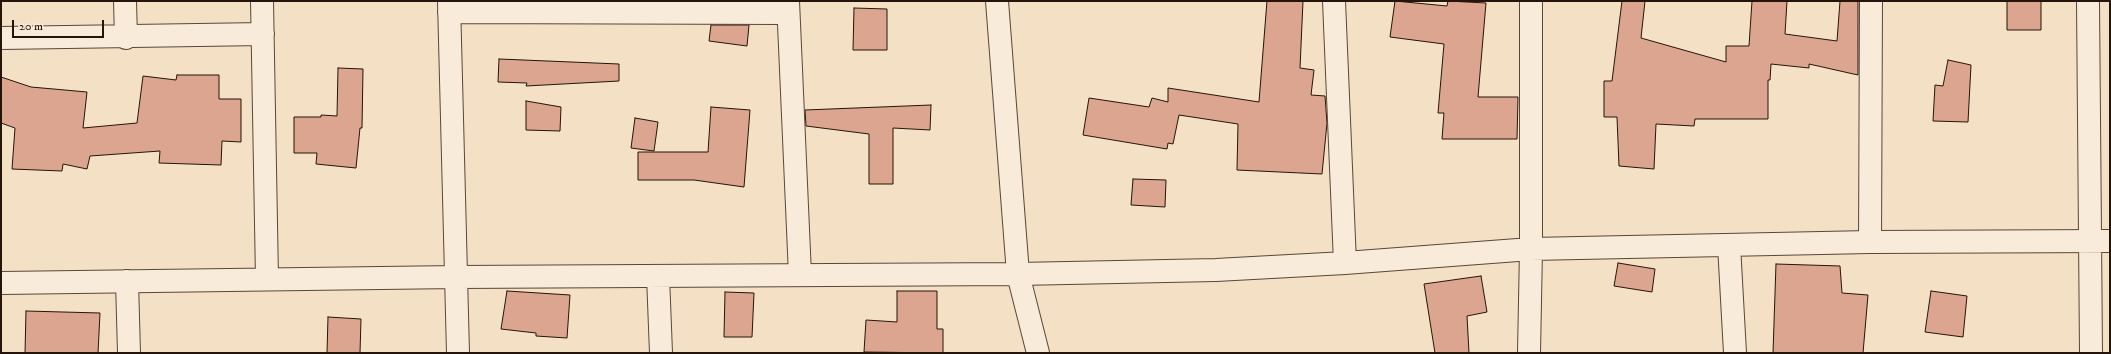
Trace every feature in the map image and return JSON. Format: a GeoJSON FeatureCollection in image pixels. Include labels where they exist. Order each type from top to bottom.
{"type":"FeatureCollection","features":[{"type":"Feature","properties":{"kind":"street"},"geometry":{"type":"LineString","coordinates":[[126,1],[126,38]]}},
{"type":"Feature","properties":{"kind":"street"},"geometry":{"type":"LineString","coordinates":[[262,1],[267,279]]}},
{"type":"Feature","properties":{"kind":"street"},"geometry":{"type":"LineString","coordinates":[[997,1],[1018,274],[1038,353]]}},
{"type":"Feature","properties":{"kind":"street"},"geometry":{"type":"LineString","coordinates":[[1334,1],[1345,263]]}},
{"type":"Feature","properties":{"kind":"street"},"geometry":{"type":"LineString","coordinates":[[1529,353],[1531,249],[1531,1]]}},
{"type":"Feature","properties":{"kind":"street"},"geometry":{"type":"LineString","coordinates":[[1870,242],[1871,1]]}},
{"type":"Feature","properties":{"kind":"street"},"geometry":{"type":"LineString","coordinates":[[2088,1],[2100,241],[2091,353]]}},
{"type":"Feature","properties":{"kind":"street"},"geometry":{"type":"LineString","coordinates":[[458,353],[449,6],[788,7],[800,275]]}},
{"type":"Feature","properties":{"kind":"street"},"geometry":{"type":"LineString","coordinates":[[1,38],[126,38],[263,34]]}},
{"type":"Feature","properties":{"kind":"street"},"geometry":{"type":"LineString","coordinates":[[1,283],[457,276],[1018,274],[1216,270],[1345,263],[1531,249],[1870,242],[2100,241]]}},
{"type":"Feature","properties":{"kind":"street"},"geometry":{"type":"LineString","coordinates":[[1729,245],[1735,353]]}},
{"type":"Feature","properties":{"kind":"street"},"geometry":{"type":"LineString","coordinates":[[658,276],[661,353]]}},
{"type":"Feature","properties":{"kind":"street"},"geometry":{"type":"LineString","coordinates":[[128,281],[129,353]]}},
{"type":"Feature","properties":{"kind":"building"},"geometry":{"type":"Polygon","coordinates":[[[1267,1],[1303,1],[1300,68],[1314,70],[1311,95],[1325,96],[1327,123],[1322,174],[1237,170],[1238,124],[1179,115],[1173,144],[1168,143],[1167,149],[1083,135],[1089,98],[1149,107],[1152,98],[1168,102],[1168,88],[1259,102],[1267,1]]]}},
{"type":"Feature","properties":{"kind":"building"},"geometry":{"type":"Polygon","coordinates":[[[1395,1],[1447,6],[1448,1],[1486,3],[1478,97],[1518,97],[1517,139],[1442,139],[1444,113],[1438,113],[1444,44],[1390,37],[1395,1]]]}},
{"type":"Feature","properties":{"kind":"building"},"geometry":{"type":"Polygon","coordinates":[[[1622,1],[1645,1],[1641,38],[1726,62],[1726,46],[1749,46],[1752,1],[1787,1],[1785,34],[1837,41],[1840,1],[1858,1],[1858,75],[1809,64],[1809,68],[1771,64],[1770,80],[1768,80],[1768,119],[1695,119],[1694,126],[1656,124],[1654,169],[1619,166],[1617,117],[1604,117],[1604,81],[1612,81],[1622,1]]]}},
{"type":"Feature","properties":{"kind":"building"},"geometry":{"type":"Polygon","coordinates":[[[2007,1],[2041,1],[2041,30],[2007,30],[2007,1]]]}},
{"type":"Feature","properties":{"kind":"building"},"geometry":{"type":"Polygon","coordinates":[[[854,8],[887,9],[887,50],[853,50],[854,8]]]}},
{"type":"Feature","properties":{"kind":"building"},"geometry":{"type":"Polygon","coordinates":[[[711,25],[749,25],[747,46],[709,41],[711,25]]]}},
{"type":"Feature","properties":{"kind":"building"},"geometry":{"type":"Polygon","coordinates":[[[499,59],[619,64],[619,81],[526,86],[527,83],[498,82],[499,59]]]}},
{"type":"Feature","properties":{"kind":"building"},"geometry":{"type":"Polygon","coordinates":[[[1948,60],[1971,65],[1968,122],[1933,121],[1935,85],[1943,86],[1948,60]]]}},
{"type":"Feature","properties":{"kind":"building"},"geometry":{"type":"Polygon","coordinates":[[[338,68],[363,69],[362,128],[360,128],[356,168],[316,164],[317,153],[294,153],[294,117],[321,117],[321,115],[337,116],[338,68]]]}},
{"type":"Feature","properties":{"kind":"building"},"geometry":{"type":"Polygon","coordinates":[[[177,75],[219,75],[219,99],[241,99],[241,142],[222,141],[221,165],[159,163],[160,151],[90,156],[87,169],[63,164],[62,171],[12,169],[15,128],[1,123],[1,77],[31,87],[87,92],[83,128],[137,123],[143,76],[176,80],[177,75]]]}},
{"type":"Feature","properties":{"kind":"building"},"geometry":{"type":"Polygon","coordinates":[[[526,101],[561,107],[560,131],[526,130],[526,101]]]}},
{"type":"Feature","properties":{"kind":"building"},"geometry":{"type":"Polygon","coordinates":[[[931,105],[930,130],[893,128],[893,184],[869,184],[869,134],[806,126],[805,110],[931,105]]]}},
{"type":"Feature","properties":{"kind":"building"},"geometry":{"type":"Polygon","coordinates":[[[711,107],[750,110],[744,187],[694,180],[638,180],[638,152],[708,152],[711,107]]]}},
{"type":"Feature","properties":{"kind":"building"},"geometry":{"type":"Polygon","coordinates":[[[635,118],[658,122],[654,151],[631,148],[635,118]]]}},
{"type":"Feature","properties":{"kind":"building"},"geometry":{"type":"Polygon","coordinates":[[[1133,179],[1166,180],[1165,207],[1131,205],[1133,179]]]}},
{"type":"Feature","properties":{"kind":"building"},"geometry":{"type":"Polygon","coordinates":[[[1618,263],[1655,269],[1652,292],[1614,286],[1618,263]]]}},
{"type":"Feature","properties":{"kind":"building"},"geometry":{"type":"Polygon","coordinates":[[[1776,264],[1840,266],[1842,293],[1868,295],[1863,353],[1773,353],[1776,264]]]}},
{"type":"Feature","properties":{"kind":"building"},"geometry":{"type":"Polygon","coordinates":[[[1481,276],[1487,312],[1467,316],[1469,353],[1435,353],[1424,284],[1481,276]]]}},
{"type":"Feature","properties":{"kind":"building"},"geometry":{"type":"Polygon","coordinates":[[[507,291],[570,295],[567,338],[536,336],[536,333],[501,329],[507,291]]]}},
{"type":"Feature","properties":{"kind":"building"},"geometry":{"type":"Polygon","coordinates":[[[897,291],[937,291],[937,329],[943,329],[943,353],[864,352],[866,320],[897,322],[897,291]]]}},
{"type":"Feature","properties":{"kind":"building"},"geometry":{"type":"Polygon","coordinates":[[[1931,291],[1967,296],[1963,337],[1925,332],[1931,291]]]}},
{"type":"Feature","properties":{"kind":"building"},"geometry":{"type":"Polygon","coordinates":[[[725,292],[754,293],[752,337],[724,337],[725,292]]]}},
{"type":"Feature","properties":{"kind":"building"},"geometry":{"type":"Polygon","coordinates":[[[26,311],[100,313],[98,353],[25,353],[26,311]]]}},
{"type":"Feature","properties":{"kind":"building"},"geometry":{"type":"Polygon","coordinates":[[[328,317],[361,319],[360,353],[327,353],[328,317]]]}}]}
